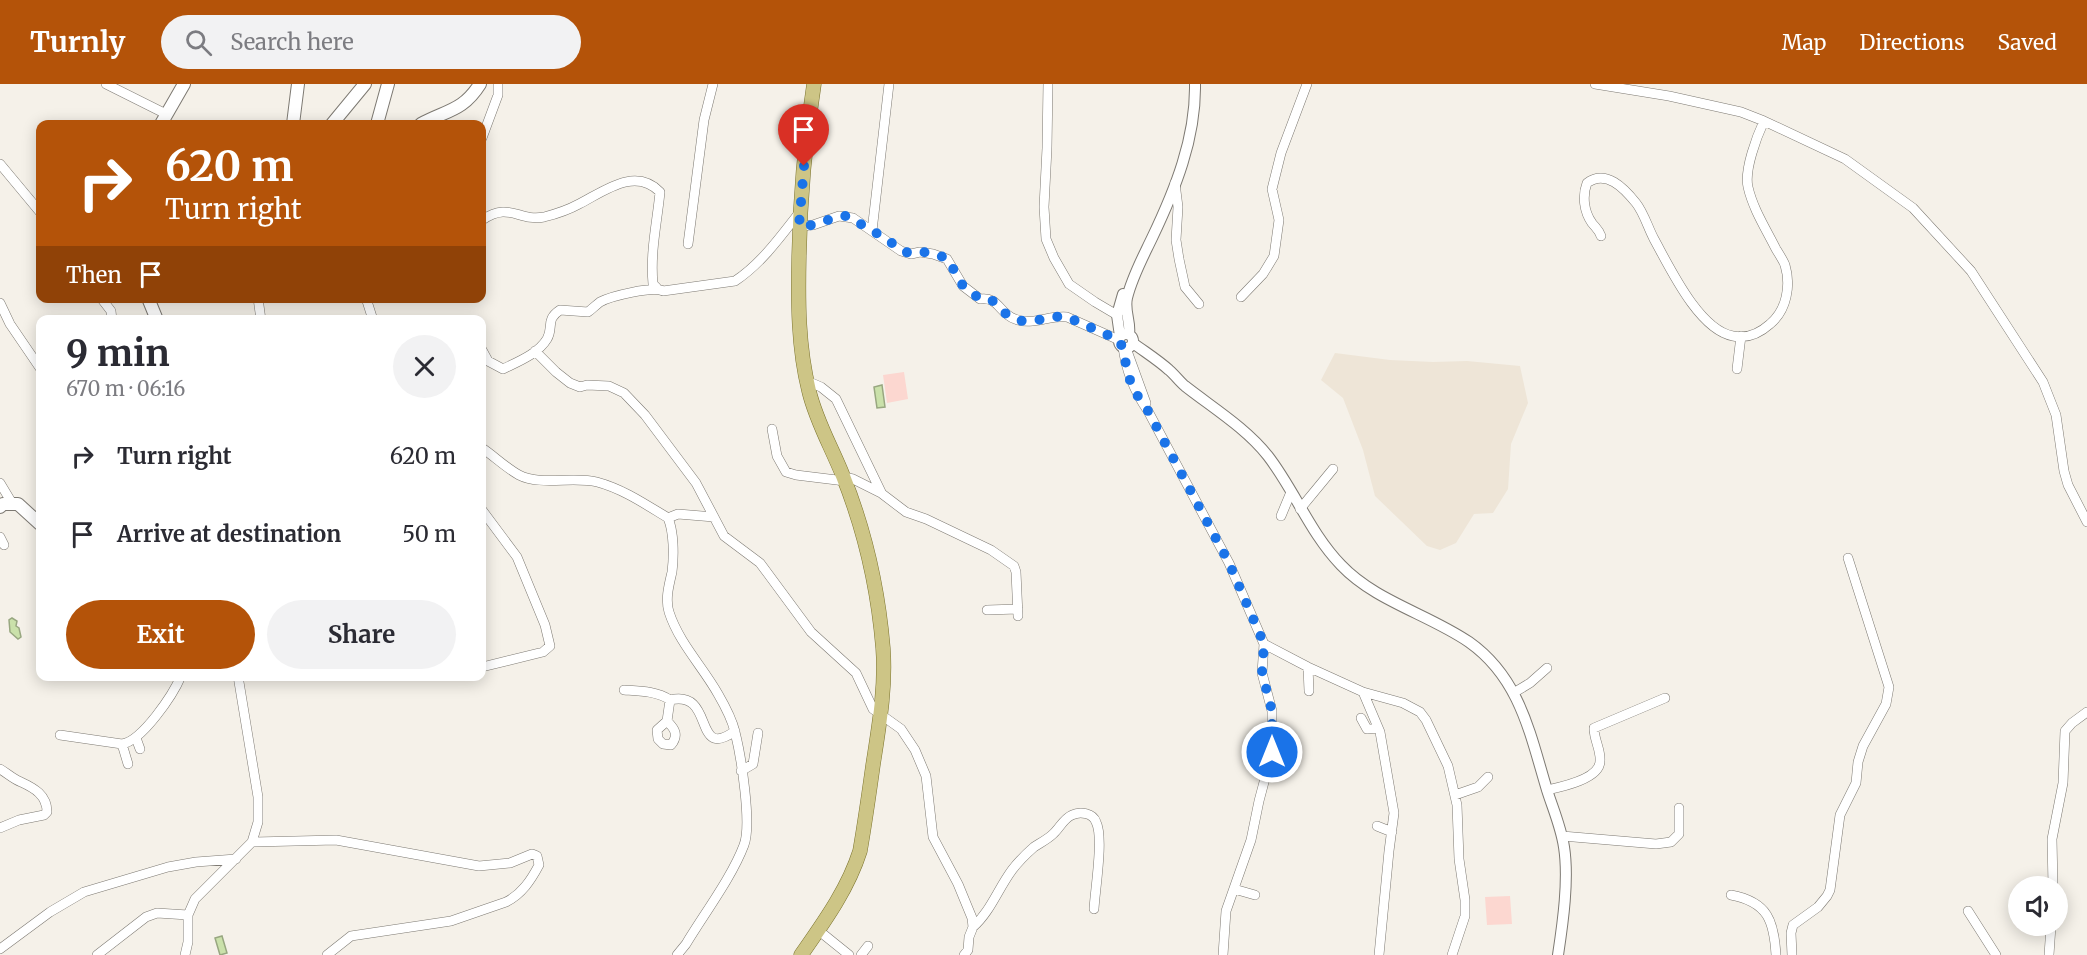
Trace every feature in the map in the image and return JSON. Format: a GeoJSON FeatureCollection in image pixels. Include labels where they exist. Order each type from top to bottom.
{"type":"FeatureCollection","features":[{"type":"Feature","properties":{"kind":"main road"},"geometry":{"type":"LineString","coordinates":[[164,119],[184,84]]}},
{"type":"Feature","properties":{"kind":"main road"},"geometry":{"type":"LineString","coordinates":[[294,120],[298,84]]}},
{"type":"Feature","properties":{"kind":"main road"},"geometry":{"type":"LineString","coordinates":[[335,120],[365,84]]}},
{"type":"Feature","properties":{"kind":"main road"},"geometry":{"type":"LineString","coordinates":[[379,120],[388,84]]}},
{"type":"Feature","properties":{"kind":"main road"},"geometry":{"type":"LineString","coordinates":[[429,120],[465,103],[480,84]]}},
{"type":"Feature","properties":{"kind":"main road"},"geometry":{"type":"LineString","coordinates":[[801,955],[846,886],[854,871],[860,851],[881,715],[883,649],[872,565],[844,479],[820,421],[807,381],[801,352],[798,305],[799,220],[808,118],[814,84]]}},
{"type":"Feature","properties":{"kind":"main road"},"geometry":{"type":"LineString","coordinates":[[6,505],[20,506],[36,520]]}},
{"type":"Feature","properties":{"kind":"street"},"geometry":{"type":"LineString","coordinates":[[106,84],[164,119]]}},
{"type":"Feature","properties":{"kind":"street"},"geometry":{"type":"LineString","coordinates":[[486,127],[498,95],[498,84]]}},
{"type":"Feature","properties":{"kind":"street"},"geometry":{"type":"LineString","coordinates":[[688,244],[704,120],[713,84]]}},
{"type":"Feature","properties":{"kind":"street"},"geometry":{"type":"LineString","coordinates":[[872,231],[889,84]]}},
{"type":"Feature","properties":{"kind":"street"},"geometry":{"type":"LineString","coordinates":[[1048,84],[1044,207],[1046,239],[1069,284],[1095,303],[1117,315]]}},
{"type":"Feature","properties":{"kind":"street"},"geometry":{"type":"LineString","coordinates":[[1125,342],[1126,304],[1190,140],[1195,84]]}},
{"type":"Feature","properties":{"kind":"street"},"geometry":{"type":"LineString","coordinates":[[1241,297],[1263,274],[1274,256],[1279,220],[1272,189],[1281,153],[1307,84]]}},
{"type":"Feature","properties":{"kind":"street"},"geometry":{"type":"LineString","coordinates":[[1595,84],[1670,96],[1741,112],[1845,159],[1913,207],[1971,271],[2043,381],[2056,416],[2066,478],[2073,498],[2087,522]]}},
{"type":"Feature","properties":{"kind":"street"},"geometry":{"type":"LineString","coordinates":[[1601,236],[1590,220],[1584,198],[1587,183],[1599,177],[1615,183],[1637,204],[1690,300],[1713,328],[1735,337],[1756,334],[1774,321],[1785,305],[1786,294],[1784,265],[1757,212],[1747,186],[1752,153],[1764,121]]}},
{"type":"Feature","properties":{"kind":"street"},"geometry":{"type":"LineString","coordinates":[[0,164],[36,207]]}},
{"type":"Feature","properties":{"kind":"street"},"geometry":{"type":"LineString","coordinates":[[486,218],[501,211],[514,212],[529,218],[544,217],[568,210],[607,188],[627,181],[654,186],[660,192],[653,235],[653,284],[663,291],[735,280],[743,276],[799,220],[813,225],[847,216],[901,250],[911,254],[926,252],[947,258],[963,286],[980,299],[993,300],[1007,316],[1013,319],[1026,322],[1060,316],[1067,317],[1125,342],[1164,373],[1183,384],[1224,415],[1262,449],[1338,563],[1353,577],[1468,642],[1495,664],[1515,692],[1541,766],[1564,848],[1565,876],[1558,955]]}},
{"type":"Feature","properties":{"kind":"street"},"geometry":{"type":"LineString","coordinates":[[1175,183],[1178,215],[1176,240],[1179,259],[1185,287],[1198,304]]}},
{"type":"Feature","properties":{"kind":"street"},"geometry":{"type":"LineString","coordinates":[[1143,257],[1134,269],[1117,315],[1125,342],[1130,378],[1137,395],[1148,411],[1229,563],[1264,644],[1262,673],[1272,711],[1272,752],[1251,840],[1227,911],[1223,955]]}},
{"type":"Feature","properties":{"kind":"street"},"geometry":{"type":"LineString","coordinates":[[486,357],[488,361],[503,369],[535,351],[546,340],[550,319],[560,310],[588,312],[599,303],[612,298],[657,288]]}},
{"type":"Feature","properties":{"kind":"street"},"geometry":{"type":"LineString","coordinates":[[0,303],[36,362]]}},
{"type":"Feature","properties":{"kind":"street"},"geometry":{"type":"LineString","coordinates":[[1737,369],[1741,336]]}},
{"type":"Feature","properties":{"kind":"street"},"geometry":{"type":"LineString","coordinates":[[535,351],[570,383],[580,387],[609,386],[624,393],[654,424],[696,483],[724,536],[760,563],[815,636],[855,673],[873,709],[901,729],[924,768],[933,837],[965,898],[973,927]]}},
{"type":"Feature","properties":{"kind":"street"},"geometry":{"type":"LineString","coordinates":[[807,381],[821,387],[836,399],[881,493]]}},
{"type":"Feature","properties":{"kind":"street"},"geometry":{"type":"LineString","coordinates":[[772,429],[777,456],[786,472],[796,475],[853,479],[881,493],[906,512],[991,550],[1014,566],[1018,613],[987,610]]}},
{"type":"Feature","properties":{"kind":"street"},"geometry":{"type":"LineString","coordinates":[[486,451],[520,476],[541,479],[582,479],[616,488],[668,518],[670,523],[673,556],[667,600],[669,611],[688,650],[717,692],[735,731],[748,829],[745,844],[710,906],[677,955]]}},
{"type":"Feature","properties":{"kind":"street"},"geometry":{"type":"LineString","coordinates":[[1300,509],[1333,469]]}},
{"type":"Feature","properties":{"kind":"street"},"geometry":{"type":"LineString","coordinates":[[0,483],[6,505]]}},
{"type":"Feature","properties":{"kind":"street"},"geometry":{"type":"LineString","coordinates":[[1281,516],[1291,492]]}},
{"type":"Feature","properties":{"kind":"street"},"geometry":{"type":"LineString","coordinates":[[668,518],[678,514],[714,517]]}},
{"type":"Feature","properties":{"kind":"street"},"geometry":{"type":"LineString","coordinates":[[486,515],[510,546],[523,569],[550,646],[543,652],[486,666]]}},
{"type":"Feature","properties":{"kind":"street"},"geometry":{"type":"LineString","coordinates":[[1792,955],[1793,925],[1818,907],[1830,890],[1840,815],[1856,783],[1858,762],[1863,746],[1884,710],[1888,698],[1889,687],[1848,558]]}},
{"type":"Feature","properties":{"kind":"street"},"geometry":{"type":"LineString","coordinates":[[1264,644],[1363,692],[1403,703],[1420,712],[1426,720],[1448,765],[1455,795],[1465,916],[1452,955]]}},
{"type":"Feature","properties":{"kind":"street"},"geometry":{"type":"LineString","coordinates":[[1308,667],[1309,691]]}},
{"type":"Feature","properties":{"kind":"street"},"geometry":{"type":"LineString","coordinates":[[1515,692],[1547,668]]}},
{"type":"Feature","properties":{"kind":"street"},"geometry":{"type":"LineString","coordinates":[[60,735],[122,744],[129,742],[136,738],[164,706],[179,681]]}},
{"type":"Feature","properties":{"kind":"street"},"geometry":{"type":"LineString","coordinates":[[184,955],[188,942],[188,915],[195,899],[252,842],[258,822],[258,797],[239,681]]}},
{"type":"Feature","properties":{"kind":"street"},"geometry":{"type":"LineString","coordinates":[[624,690],[645,691],[670,700],[680,698],[693,702],[704,727],[713,738],[726,738],[735,731]]}},
{"type":"Feature","properties":{"kind":"street"},"geometry":{"type":"LineString","coordinates":[[1363,692],[1378,728],[1394,813],[1379,955]]}},
{"type":"Feature","properties":{"kind":"street"},"geometry":{"type":"LineString","coordinates":[[1547,790],[1577,782],[1596,771],[1600,765],[1594,728],[1665,698]]}},
{"type":"Feature","properties":{"kind":"street"},"geometry":{"type":"LineString","coordinates":[[667,721],[670,700]]}},
{"type":"Feature","properties":{"kind":"street"},"geometry":{"type":"LineString","coordinates":[[2053,876],[2052,839],[2063,783],[2065,731],[2087,712]]}},
{"type":"Feature","properties":{"kind":"street"},"geometry":{"type":"LineString","coordinates":[[1361,718],[1367,729],[1378,728]]}},
{"type":"Feature","properties":{"kind":"street"},"geometry":{"type":"LineString","coordinates":[[741,771],[753,764],[758,733]]}},
{"type":"Feature","properties":{"kind":"street"},"geometry":{"type":"LineString","coordinates":[[136,738],[140,749]]}},
{"type":"Feature","properties":{"kind":"street"},"geometry":{"type":"LineString","coordinates":[[122,744],[128,764]]}},
{"type":"Feature","properties":{"kind":"street"},"geometry":{"type":"LineString","coordinates":[[0,769],[20,782],[32,786],[47,803],[47,812],[44,815],[19,820],[0,828]]}},
{"type":"Feature","properties":{"kind":"street"},"geometry":{"type":"LineString","coordinates":[[1455,795],[1478,787],[1488,777]]}},
{"type":"Feature","properties":{"kind":"street"},"geometry":{"type":"LineString","coordinates":[[1562,836],[1656,844],[1671,842],[1679,834],[1679,808]]}},
{"type":"Feature","properties":{"kind":"street"},"geometry":{"type":"LineString","coordinates":[[968,953],[969,937],[973,927],[982,920],[1004,881],[1022,858],[1053,834],[1072,814],[1082,813],[1093,817],[1096,821],[1099,849],[1094,909]]}},
{"type":"Feature","properties":{"kind":"street"},"geometry":{"type":"LineString","coordinates":[[1377,826],[1392,832]]}},
{"type":"Feature","properties":{"kind":"street"},"geometry":{"type":"LineString","coordinates":[[252,842],[336,840],[479,866],[499,866],[532,854],[537,856],[539,865],[528,884],[512,898],[451,921],[351,936],[327,955]]}},
{"type":"Feature","properties":{"kind":"street"},"geometry":{"type":"LineString","coordinates":[[0,949],[50,912],[84,892],[168,867],[236,859]]}},
{"type":"Feature","properties":{"kind":"street"},"geometry":{"type":"LineString","coordinates":[[1234,889],[1256,895]]}},
{"type":"Feature","properties":{"kind":"street"},"geometry":{"type":"LineString","coordinates":[[1731,894],[1750,899],[1767,914],[1773,926],[1776,955]]}},
{"type":"Feature","properties":{"kind":"street"},"geometry":{"type":"LineString","coordinates":[[1968,911],[1996,955]]}},
{"type":"Feature","properties":{"kind":"street"},"geometry":{"type":"LineString","coordinates":[[97,955],[146,916],[157,913],[188,915]]}},
{"type":"Feature","properties":{"kind":"street"},"geometry":{"type":"LineString","coordinates":[[818,930],[849,955]]}},
{"type":"Feature","properties":{"kind":"street"},"geometry":{"type":"LineString","coordinates":[[2049,955],[2050,936]]}},
{"type":"Feature","properties":{"kind":"street"},"geometry":{"type":"LineString","coordinates":[[861,955],[868,946]]}},
{"type":"Feature","properties":{"kind":"shaded area"},"geometry":{"type":"Polygon","coordinates":[[[1335,353],[1390,360],[1467,361],[1520,366],[1528,403],[1511,444],[1508,489],[1493,513],[1474,514],[1456,543],[1440,550],[1427,546],[1375,496],[1363,450],[1343,398],[1321,380],[1335,353]]]}},
{"type":"Feature","properties":{"kind":"shaded area"},"geometry":{"type":"Polygon","coordinates":[[[904,372],[908,399],[887,403],[883,375],[904,372]]]}},
{"type":"Feature","properties":{"kind":"shaded area"},"geometry":{"type":"Polygon","coordinates":[[[882,385],[885,407],[877,408],[874,387],[882,385]]]}},
{"type":"Feature","properties":{"kind":"shaded area"},"geometry":{"type":"Polygon","coordinates":[[[12,618],[17,621],[16,626],[19,628],[21,637],[18,639],[10,632],[9,620],[12,618]]]}},
{"type":"Feature","properties":{"kind":"shaded area"},"geometry":{"type":"Polygon","coordinates":[[[1510,896],[1512,924],[1487,925],[1485,897],[1510,896]]]}},
{"type":"Feature","properties":{"kind":"shaded area"},"geometry":{"type":"Polygon","coordinates":[[[222,936],[227,953],[220,955],[215,938],[222,936]]]}},
{"type":"Feature","properties":{"kind":"route"},"geometry":{"type":"LineString","coordinates":[[804,166],[799,226],[813,225],[840,216],[853,218],[901,250],[911,254],[926,252],[947,258],[963,286],[980,299],[993,300],[1007,316],[1013,319],[1026,322],[1060,316],[1067,317],[1119,340],[1137,395],[1148,411],[1229,563],[1264,644],[1262,673],[1272,711],[1272,752]]}}]}
